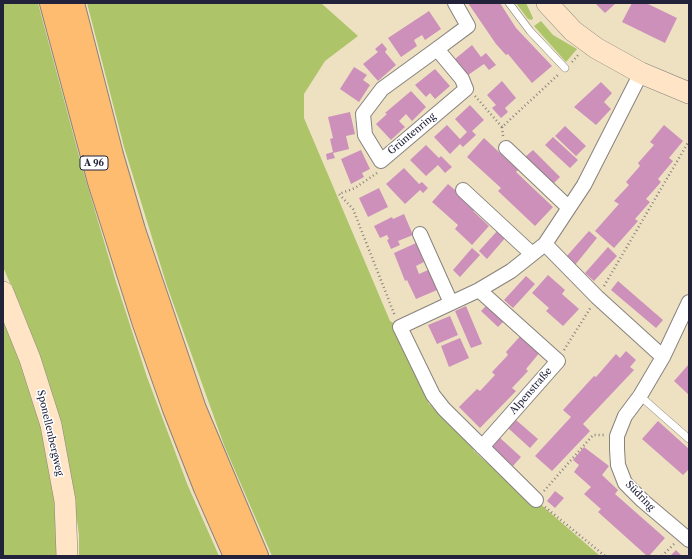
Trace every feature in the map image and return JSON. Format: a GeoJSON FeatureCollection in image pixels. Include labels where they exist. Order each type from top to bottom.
{"type":"FeatureCollection","features":[{"type":"Feature","properties":{"kind":"highway","name":"A 96"},"geometry":{"type":"LineString","coordinates":[[51,3],[99,182],[142,321],[180,424],[235,556]]}},
{"type":"Feature","properties":{"kind":"highway","name":"A 96"},"geometry":{"type":"LineString","coordinates":[[73,3],[112,155],[134,230],[195,409],[257,556]]}},
{"type":"Feature","properties":{"kind":"street","name":"Grüntenring"},"geometry":{"type":"LineString","coordinates":[[455,3],[468,26],[382,89],[363,114],[365,135],[381,161],[466,89]]}},
{"type":"Feature","properties":{"kind":"street"},"geometry":{"type":"LineString","coordinates":[[547,3],[573,31],[586,42],[641,73],[689,93]]}},
{"type":"Feature","properties":{"kind":"street"},"geometry":{"type":"LineString","coordinates":[[437,48],[462,79],[466,89]]}},
{"type":"Feature","properties":{"kind":"street"},"geometry":{"type":"LineString","coordinates":[[536,500],[482,447],[433,395],[400,327],[479,290],[511,271],[545,244],[568,207],[584,185],[641,73]]}},
{"type":"Feature","properties":{"kind":"street"},"geometry":{"type":"LineString","coordinates":[[506,148],[568,207]]}},
{"type":"Feature","properties":{"kind":"street"},"geometry":{"type":"LineString","coordinates":[[463,190],[532,254]]}},
{"type":"Feature","properties":{"kind":"street"},"geometry":{"type":"LineString","coordinates":[[420,234],[451,303]]}},
{"type":"Feature","properties":{"kind":"street"},"geometry":{"type":"LineString","coordinates":[[545,244],[597,297],[663,357]]}},
{"type":"Feature","properties":{"kind":"street","name":"Alpenstraße"},"geometry":{"type":"LineString","coordinates":[[479,290],[558,361],[482,447]]}},
{"type":"Feature","properties":{"kind":"street","name":"Sponellenbergweg"},"geometry":{"type":"LineString","coordinates":[[3,292],[30,359],[51,426],[65,501],[68,556]]}},
{"type":"Feature","properties":{"kind":"street","name":"Südring"},"geometry":{"type":"LineString","coordinates":[[686,537],[643,501],[625,482],[618,465],[618,436],[625,416],[640,396],[663,357],[689,302]]}},
{"type":"Feature","properties":{"kind":"lane"},"geometry":{"type":"LineString","coordinates":[[509,3],[530,31],[565,68]]}},
{"type":"Feature","properties":{"kind":"lane"},"geometry":{"type":"LineString","coordinates":[[640,396],[689,439]]}},
{"type":"Feature","properties":{"kind":"path"},"geometry":{"type":"LineString","coordinates":[[502,127],[576,59],[586,42]]}},
{"type":"Feature","properties":{"kind":"path"},"geometry":{"type":"LineString","coordinates":[[466,89],[476,97],[502,127],[506,148]]}},
{"type":"Feature","properties":{"kind":"path"},"geometry":{"type":"LineString","coordinates":[[558,361],[689,141]]}},
{"type":"Feature","properties":{"kind":"path"},"geometry":{"type":"LineString","coordinates":[[381,161],[382,166],[375,176],[339,194],[353,209],[400,327]]}},
{"type":"Feature","properties":{"kind":"path"},"geometry":{"type":"LineString","coordinates":[[605,556],[536,500],[593,435],[618,436]]}},
{"type":"Feature","properties":{"kind":"path"},"geometry":{"type":"LineString","coordinates":[[662,556],[686,537]]}},
{"type":"Feature","properties":{"kind":"green space"},"geometry":{"type":"Polygon","coordinates":[[[3,3],[38,3],[82,167],[116,282],[147,377],[188,486],[219,556],[79,556],[79,535],[71,477],[24,315],[3,267],[3,3]]]}},
{"type":"Feature","properties":{"kind":"green space"},"geometry":{"type":"Polygon","coordinates":[[[87,3],[321,3],[358,36],[325,61],[304,94],[304,118],[390,321],[395,324],[429,404],[471,442],[474,451],[532,503],[539,503],[600,556],[272,556],[224,445],[167,286],[124,147],[87,3]]]}},
{"type":"Feature","properties":{"kind":"green space"},"geometry":{"type":"Polygon","coordinates":[[[516,3],[526,3],[533,18],[532,20],[528,19],[516,3]]]}},
{"type":"Feature","properties":{"kind":"green space"},"geometry":{"type":"Polygon","coordinates":[[[541,21],[553,35],[577,49],[566,62],[534,26],[541,21]]]}},
{"type":"Feature","properties":{"kind":"green space"},"geometry":{"type":"Polygon","coordinates":[[[3,313],[40,418],[57,509],[59,556],[3,556],[3,313]]]}},
{"type":"Feature","properties":{"kind":"building"},"geometry":{"type":"Polygon","coordinates":[[[468,3],[500,3],[516,28],[552,66],[532,83],[508,54],[506,55],[496,44],[468,3]]]}},
{"type":"Feature","properties":{"kind":"building"},"geometry":{"type":"Polygon","coordinates":[[[595,3],[616,3],[605,13],[595,3]]]}},
{"type":"Feature","properties":{"kind":"building"},"geometry":{"type":"Polygon","coordinates":[[[632,3],[646,3],[677,18],[665,43],[622,22],[632,3]]]}},
{"type":"Feature","properties":{"kind":"building"},"geometry":{"type":"Polygon","coordinates":[[[429,11],[441,29],[425,40],[422,35],[414,40],[417,46],[401,57],[388,38],[429,11]]]}},
{"type":"Feature","properties":{"kind":"building"},"geometry":{"type":"Polygon","coordinates":[[[382,43],[387,49],[385,52],[396,65],[378,81],[363,64],[378,52],[375,49],[382,43]]]}},
{"type":"Feature","properties":{"kind":"building"},"geometry":{"type":"Polygon","coordinates":[[[472,45],[481,57],[486,53],[496,65],[489,70],[484,64],[468,75],[455,59],[472,45]]]}},
{"type":"Feature","properties":{"kind":"building"},"geometry":{"type":"Polygon","coordinates":[[[354,67],[367,75],[363,80],[370,85],[359,102],[340,89],[354,67]]]}},
{"type":"Feature","properties":{"kind":"building"},"geometry":{"type":"Polygon","coordinates":[[[435,69],[450,86],[435,99],[430,93],[426,97],[415,85],[435,69]]]}},
{"type":"Feature","properties":{"kind":"building"},"geometry":{"type":"Polygon","coordinates":[[[502,81],[516,98],[505,108],[508,112],[501,118],[492,108],[496,105],[487,95],[502,81]]]}},
{"type":"Feature","properties":{"kind":"building"},"geometry":{"type":"Polygon","coordinates":[[[601,82],[612,93],[604,102],[611,109],[596,125],[574,107],[601,82]]]}},
{"type":"Feature","properties":{"kind":"building"},"geometry":{"type":"Polygon","coordinates":[[[411,91],[426,107],[412,121],[406,114],[399,121],[405,127],[391,140],[376,124],[387,114],[385,113],[411,91]]]}},
{"type":"Feature","properties":{"kind":"building"},"geometry":{"type":"Polygon","coordinates":[[[470,105],[484,120],[472,131],[476,135],[463,147],[460,144],[450,154],[434,137],[447,125],[460,139],[467,132],[455,119],[470,105]]]}},
{"type":"Feature","properties":{"kind":"building"},"geometry":{"type":"Polygon","coordinates":[[[350,112],[355,134],[346,136],[349,149],[333,153],[335,158],[327,160],[326,154],[333,152],[330,139],[333,138],[328,117],[350,112]]]}},
{"type":"Feature","properties":{"kind":"building"},"geometry":{"type":"Polygon","coordinates":[[[664,125],[683,141],[669,158],[673,161],[658,179],[661,182],[646,199],[650,202],[635,219],[638,221],[614,248],[595,231],[619,204],[614,201],[629,185],[626,182],[640,166],[638,163],[654,145],[650,142],[664,125]]]}},
{"type":"Feature","properties":{"kind":"building"},"geometry":{"type":"Polygon","coordinates":[[[565,126],[586,146],[576,156],[555,136],[565,126]]]}},
{"type":"Feature","properties":{"kind":"building"},"geometry":{"type":"Polygon","coordinates":[[[553,137],[578,160],[570,168],[545,145],[553,137]]]}},
{"type":"Feature","properties":{"kind":"building"},"geometry":{"type":"Polygon","coordinates":[[[484,138],[518,170],[516,172],[553,207],[535,226],[498,191],[501,188],[467,157],[484,138]]]}},
{"type":"Feature","properties":{"kind":"building"},"geometry":{"type":"Polygon","coordinates":[[[426,145],[439,158],[441,156],[452,167],[445,173],[438,165],[426,176],[410,160],[426,145]]]}},
{"type":"Feature","properties":{"kind":"building"},"geometry":{"type":"Polygon","coordinates":[[[361,150],[370,169],[362,173],[364,177],[351,184],[341,159],[361,150]]]}},
{"type":"Feature","properties":{"kind":"building"},"geometry":{"type":"Polygon","coordinates":[[[533,150],[560,177],[553,184],[525,157],[533,150]]]}},
{"type":"Feature","properties":{"kind":"building"},"geometry":{"type":"Polygon","coordinates":[[[404,168],[419,184],[422,182],[428,188],[423,193],[420,190],[405,204],[386,184],[404,168]]]}},
{"type":"Feature","properties":{"kind":"building"},"geometry":{"type":"Polygon","coordinates":[[[448,184],[476,208],[473,211],[489,226],[472,245],[455,229],[458,225],[432,202],[448,184]]]}},
{"type":"Feature","properties":{"kind":"building"},"geometry":{"type":"Polygon","coordinates":[[[379,188],[388,207],[368,217],[359,198],[379,188]]]}},
{"type":"Feature","properties":{"kind":"building"},"geometry":{"type":"Polygon","coordinates":[[[404,214],[413,235],[398,241],[400,245],[391,249],[387,240],[389,239],[387,235],[380,238],[374,226],[392,217],[393,219],[404,214]]]}},
{"type":"Feature","properties":{"kind":"building"},"geometry":{"type":"Polygon","coordinates":[[[498,230],[506,237],[487,259],[479,251],[498,230]]]}},
{"type":"Feature","properties":{"kind":"building"},"geometry":{"type":"Polygon","coordinates":[[[589,231],[597,238],[575,265],[566,257],[589,231]]]}},
{"type":"Feature","properties":{"kind":"building"},"geometry":{"type":"Polygon","coordinates":[[[416,243],[424,262],[416,266],[419,274],[428,270],[437,290],[416,299],[407,280],[405,281],[394,253],[416,243]]]}},
{"type":"Feature","properties":{"kind":"building"},"geometry":{"type":"Polygon","coordinates":[[[608,247],[617,256],[594,281],[585,273],[608,247]]]}},
{"type":"Feature","properties":{"kind":"building"},"geometry":{"type":"Polygon","coordinates":[[[472,248],[480,255],[460,277],[453,270],[472,248]]]}},
{"type":"Feature","properties":{"kind":"building"},"geometry":{"type":"Polygon","coordinates":[[[548,275],[565,290],[562,294],[579,309],[563,326],[546,311],[549,308],[532,293],[548,275]]]}},
{"type":"Feature","properties":{"kind":"building"},"geometry":{"type":"Polygon","coordinates":[[[526,276],[535,284],[513,308],[504,300],[526,276]]]}},
{"type":"Feature","properties":{"kind":"building"},"geometry":{"type":"Polygon","coordinates":[[[618,281],[663,320],[656,328],[611,290],[618,281]]]}},
{"type":"Feature","properties":{"kind":"building"},"geometry":{"type":"Polygon","coordinates":[[[489,303],[506,319],[498,327],[481,311],[489,303]]]}},
{"type":"Feature","properties":{"kind":"building"},"geometry":{"type":"Polygon","coordinates":[[[466,306],[482,344],[471,348],[455,311],[466,306]]]}},
{"type":"Feature","properties":{"kind":"building"},"geometry":{"type":"Polygon","coordinates":[[[450,316],[458,335],[437,344],[428,325],[450,316]]]}},
{"type":"Feature","properties":{"kind":"building"},"geometry":{"type":"Polygon","coordinates":[[[522,334],[541,351],[526,369],[528,371],[512,388],[516,391],[480,428],[459,407],[477,389],[480,391],[495,375],[492,372],[508,355],[506,352],[522,334]]]}},
{"type":"Feature","properties":{"kind":"building"},"geometry":{"type":"Polygon","coordinates":[[[460,338],[469,358],[449,367],[441,346],[460,338]]]}},
{"type":"Feature","properties":{"kind":"building"},"geometry":{"type":"Polygon","coordinates":[[[626,351],[636,360],[630,367],[634,370],[583,424],[590,431],[552,471],[535,456],[571,417],[563,410],[594,376],[596,377],[616,354],[620,358],[626,351]]]}},
{"type":"Feature","properties":{"kind":"building"},"geometry":{"type":"Polygon","coordinates":[[[689,364],[689,395],[674,381],[689,364]]]}},
{"type":"Feature","properties":{"kind":"building"},"geometry":{"type":"Polygon","coordinates":[[[516,420],[538,439],[530,448],[508,428],[516,420]]]}},
{"type":"Feature","properties":{"kind":"building"},"geometry":{"type":"Polygon","coordinates":[[[658,421],[689,449],[689,471],[688,470],[683,475],[642,439],[658,421]]]}},
{"type":"Feature","properties":{"kind":"building"},"geometry":{"type":"Polygon","coordinates":[[[499,437],[521,457],[513,466],[491,446],[499,437]]]}},
{"type":"Feature","properties":{"kind":"building"},"geometry":{"type":"Polygon","coordinates":[[[584,447],[609,466],[602,475],[618,490],[615,494],[665,538],[649,556],[647,556],[598,512],[601,509],[584,494],[591,487],[574,472],[579,465],[573,460],[584,447]]]}},
{"type":"Feature","properties":{"kind":"building"},"geometry":{"type":"Polygon","coordinates":[[[555,491],[564,498],[555,508],[547,501],[555,491]]]}},
{"type":"Feature","properties":{"kind":"building"},"geometry":{"type":"Polygon","coordinates":[[[676,550],[682,556],[670,556],[676,550]]]}}]}
